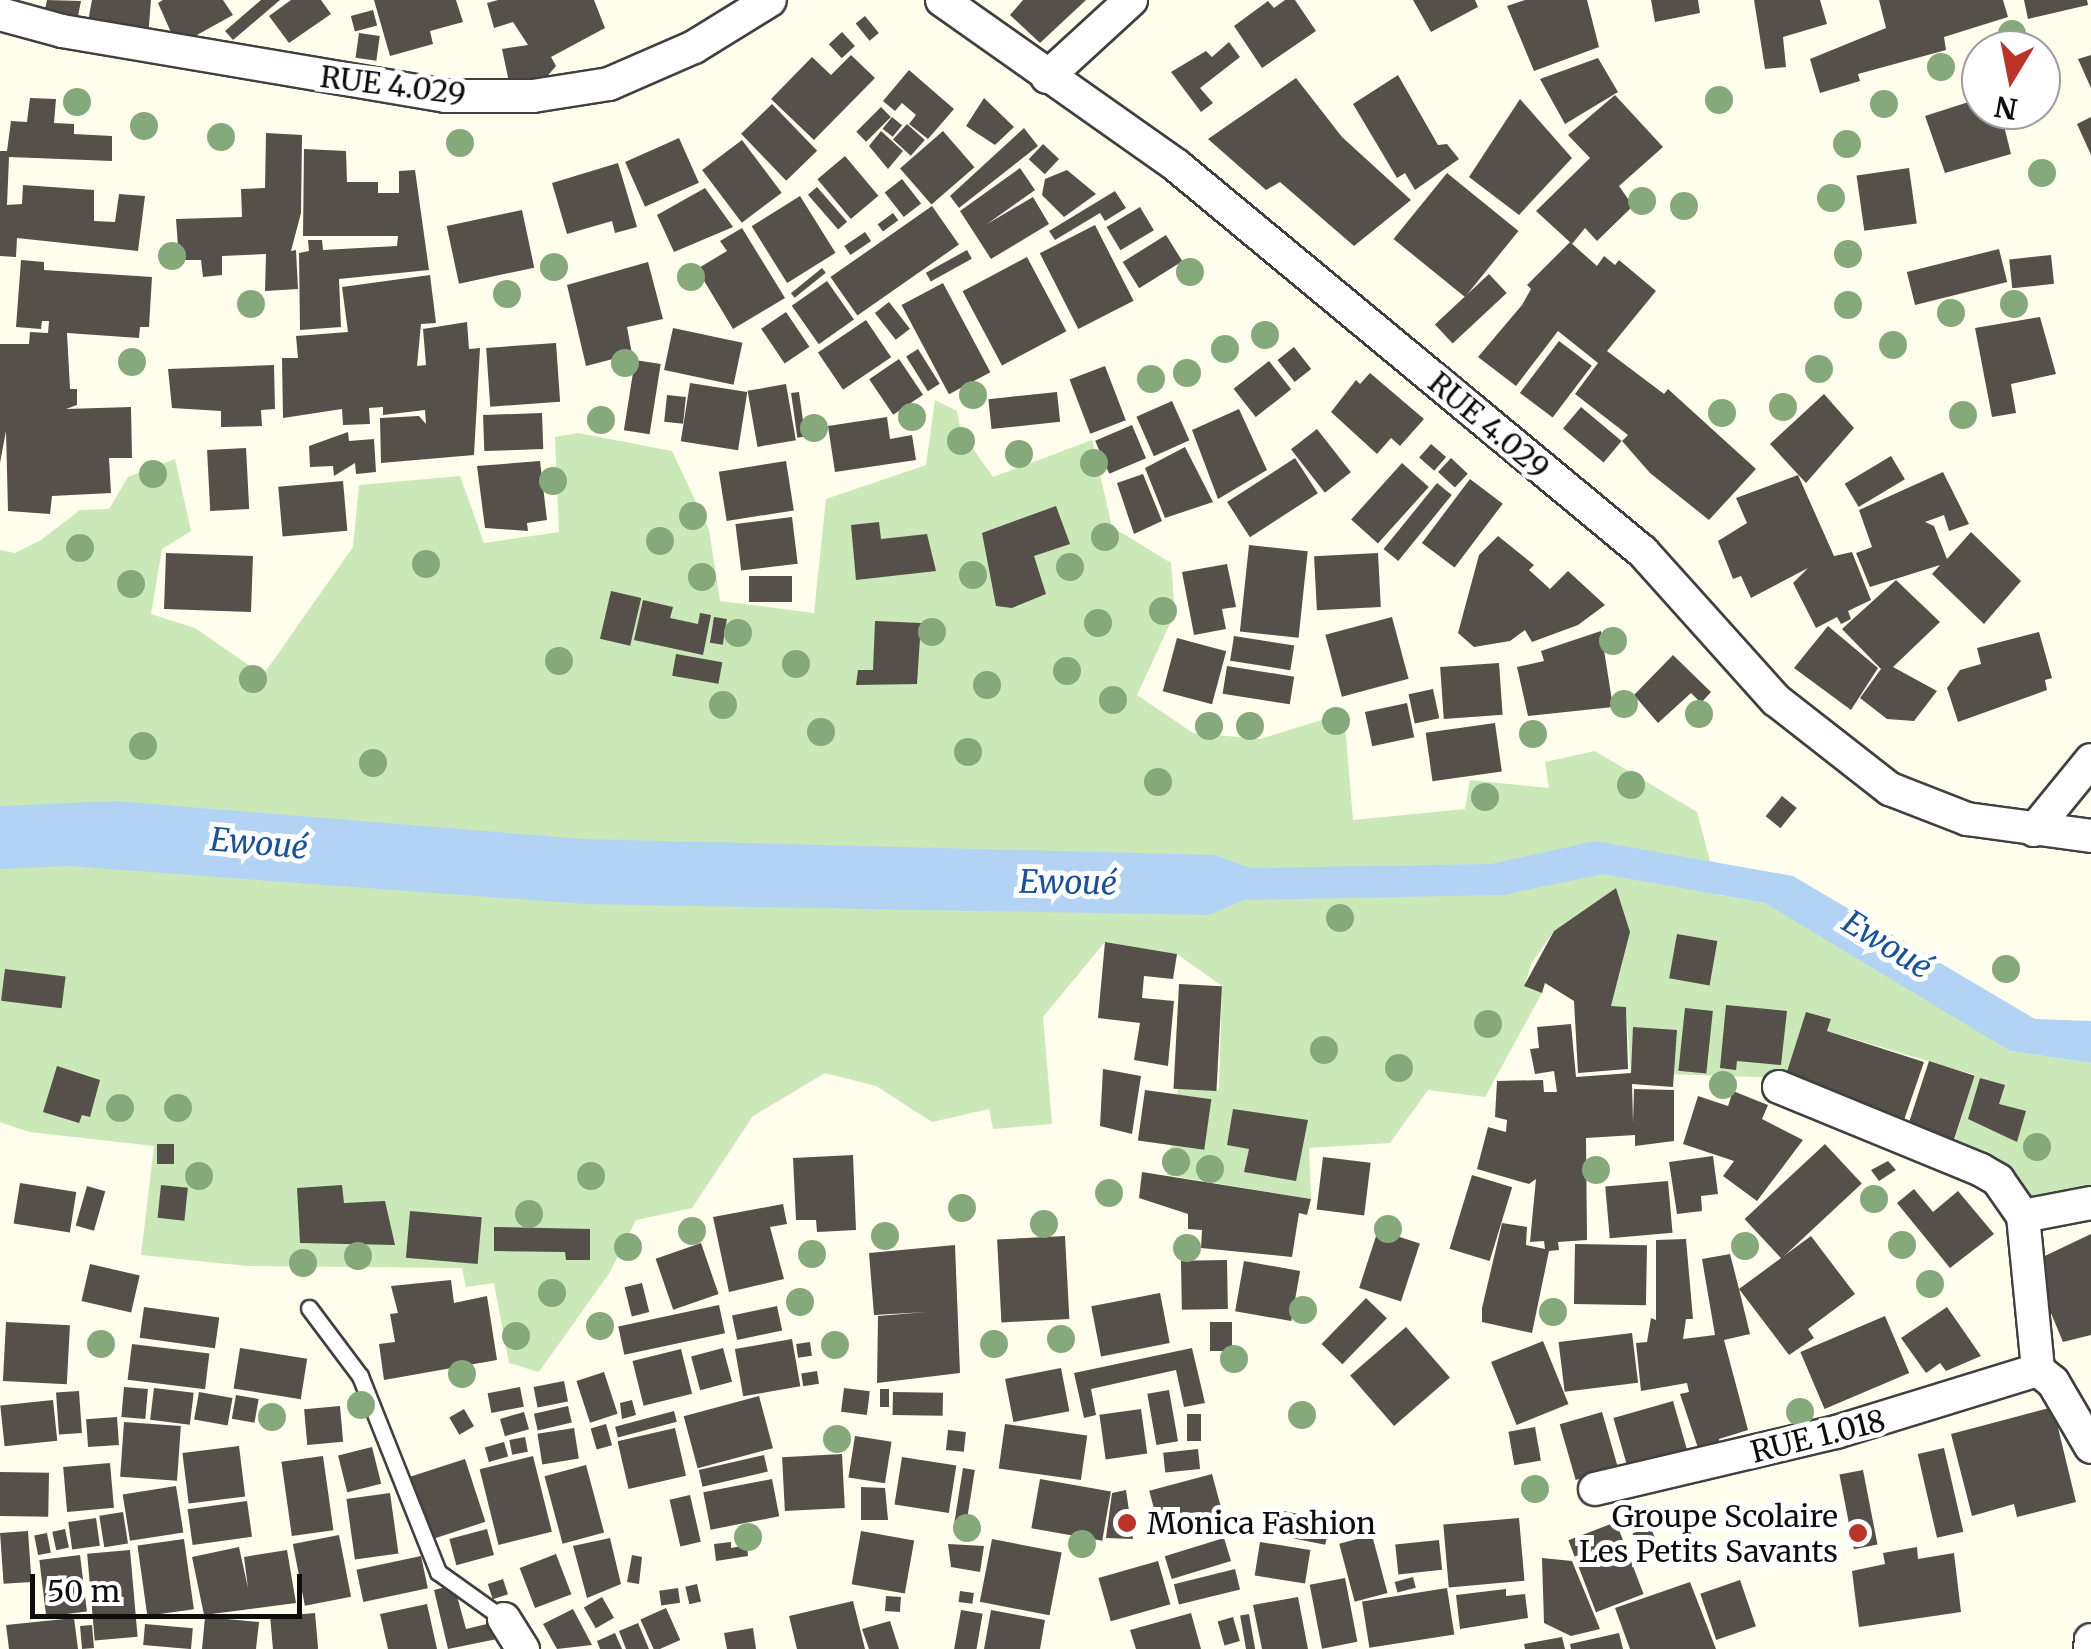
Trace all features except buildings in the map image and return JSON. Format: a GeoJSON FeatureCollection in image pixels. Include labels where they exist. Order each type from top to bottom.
{"type":"FeatureCollection","features":[{"type":"Feature","properties":{"kind":"street","name":"RUE 4.029"},"geometry":{"type":"LineString","coordinates":[[0,14],[62,32],[445,96],[533,96],[609,84],[694,47],[770,0]]}},
{"type":"Feature","properties":{"kind":"street","name":"RUE 4.029"},"geometry":{"type":"LineString","coordinates":[[942,0],[1177,166],[1643,552],[1776,700],[1890,789],[1967,819],[2091,836]]}},
{"type":"Feature","properties":{"kind":"street"},"geometry":{"type":"LineString","coordinates":[[1047,76],[1131,0]]}},
{"type":"Feature","properties":{"kind":"street"},"geometry":{"type":"LineString","coordinates":[[2034,830],[2091,760]]}},
{"type":"Feature","properties":{"kind":"street"},"geometry":{"type":"LineString","coordinates":[[1779,1087],[1998,1180],[2022,1216],[2038,1370],[2054,1382],[2091,1447]]}},
{"type":"Feature","properties":{"kind":"street"},"geometry":{"type":"LineString","coordinates":[[2022,1216],[2091,1204]]}},
{"type":"Feature","properties":{"kind":"street","name":"RUE 1.018"},"geometry":{"type":"LineString","coordinates":[[1595,1489],[1836,1432],[2038,1370]]}},
{"type":"Feature","properties":{"kind":"street"},"geometry":{"type":"LineString","coordinates":[[504,1619],[523,1649]]}},
{"type":"Feature","properties":{"kind":"street"},"geometry":{"type":"LineString","coordinates":[[2090,1649],[2091,1640]]}},
{"type":"Feature","properties":{"kind":"lane"},"geometry":{"type":"LineString","coordinates":[[309,1308],[360,1376],[438,1572],[504,1619]]}},
{"type":"Feature","properties":{"kind":"green space"},"geometry":{"type":"Polygon","coordinates":[[[935,400],[957,411],[961,432],[993,477],[1092,440],[1112,527],[1171,563],[1175,613],[1137,695],[1193,733],[1260,739],[1344,713],[1353,820],[1465,809],[1470,780],[1549,788],[1545,762],[1595,751],[1697,812],[1719,895],[1765,903],[1811,926],[2010,1051],[2091,1063],[2091,1185],[2009,1215],[1955,1138],[1975,1075],[1827,1031],[1831,1019],[1807,1012],[1785,1078],[1631,1073],[1626,1007],[1611,1006],[1630,932],[1616,888],[1554,931],[1531,964],[1525,986],[1542,993],[1485,1097],[1428,1090],[1390,1143],[1309,1148],[1311,1199],[1167,1175],[1178,1089],[1219,1090],[1222,986],[1177,954],[1105,942],[1043,1017],[1052,1124],[993,1129],[989,1109],[932,1122],[876,1086],[825,1073],[753,1116],[692,1208],[636,1220],[610,1272],[539,1372],[509,1363],[494,1283],[466,1287],[462,1268],[247,1266],[141,1255],[154,1146],[29,1132],[0,1122],[0,550],[15,553],[41,540],[80,510],[109,509],[128,477],[175,459],[191,531],[162,549],[151,614],[195,628],[263,675],[353,547],[359,485],[460,476],[484,543],[559,532],[555,437],[578,433],[672,451],[709,530],[720,601],[814,613],[826,499],[926,465],[935,400]]]}},
{"type":"Feature","properties":{"kind":"water","name":"Ewoué"},"geometry":{"type":"Polygon","coordinates":[[[116,801],[583,839],[1215,855],[1249,868],[1491,864],[1595,841],[1793,876],[2035,1019],[2091,1021],[2091,1063],[2010,1051],[1765,903],[1603,874],[1503,895],[1244,900],[1209,915],[585,904],[68,866],[0,869],[0,806],[116,801]]]}},
{"type":"Feature","properties":{"kind":"place","name":"Monica Fashion"},"geometry":{"type":"Point","coordinates":[1127,1523]}},
{"type":"Feature","properties":{"kind":"place","name":"Groupe Scolaire Les Petits Savants"},"geometry":{"type":"Point","coordinates":[1858,1533]}}]}
